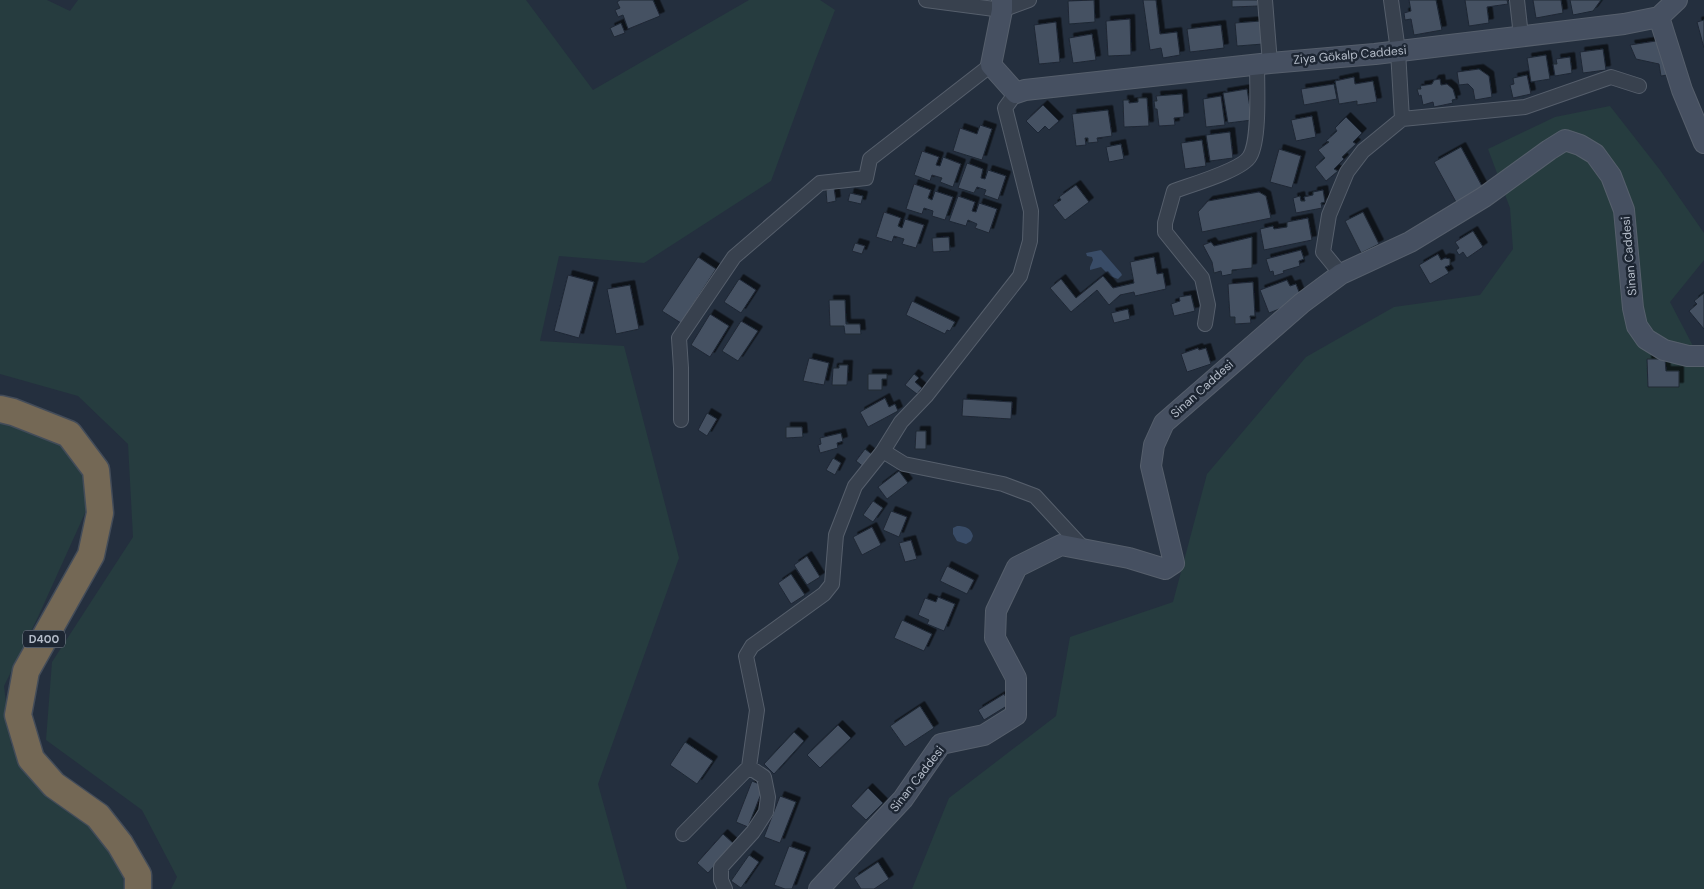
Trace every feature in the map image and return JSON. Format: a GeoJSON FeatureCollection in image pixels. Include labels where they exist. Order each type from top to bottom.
{"type":"FeatureCollection","features":[{"type":"Feature","properties":{"kind":"highway","name":"D400"},"geometry":{"type":"LineString","coordinates":[[0,409],[13,412],[69,434],[96,470],[100,514],[91,554],[26,671],[18,715],[31,759],[54,785],[98,816],[115,837],[138,875],[138,889]]}},
{"type":"Feature","properties":{"kind":"street"},"geometry":{"type":"LineString","coordinates":[[926,0],[1002,5],[1029,0]]}},
{"type":"Feature","properties":{"kind":"street"},"geometry":{"type":"LineString","coordinates":[[1205,324],[1208,305],[1202,278],[1165,232],[1165,223],[1174,191],[1229,172],[1250,157],[1256,139],[1264,63],[1265,0]]}},
{"type":"Feature","properties":{"kind":"street"},"geometry":{"type":"LineString","coordinates":[[1391,0],[1398,51],[1402,119]]}},
{"type":"Feature","properties":{"kind":"street"},"geometry":{"type":"LineString","coordinates":[[1517,0],[1521,36]]}},
{"type":"Feature","properties":{"kind":"street"},"geometry":{"type":"LineString","coordinates":[[1677,0],[1659,17],[1682,90],[1704,143]]}},
{"type":"Feature","properties":{"kind":"street"},"geometry":{"type":"LineString","coordinates":[[681,420],[679,338],[734,257],[820,183],[866,178],[870,159],[991,65],[1002,5]]}},
{"type":"Feature","properties":{"kind":"street","name":"Ziya Gökalp Caddesi"},"geometry":{"type":"LineString","coordinates":[[1016,93],[1025,90],[1264,63],[1398,51],[1624,24],[1659,17]]}},
{"type":"Feature","properties":{"kind":"street"},"geometry":{"type":"LineString","coordinates":[[683,834],[749,766],[757,710],[746,656],[752,646],[824,594],[832,584],[836,535],[855,486],[883,451],[901,422],[926,396],[1020,276],[1030,241],[1032,211],[1005,108],[1016,93],[991,65]]}},
{"type":"Feature","properties":{"kind":"street"},"geometry":{"type":"LineString","coordinates":[[1341,274],[1323,252],[1329,215],[1347,172],[1363,151],[1402,119],[1525,107],[1611,77],[1639,86]]}},
{"type":"Feature","properties":{"kind":"street","name":"Sinan Caddesi"},"geometry":{"type":"LineString","coordinates":[[819,889],[903,799],[941,744],[984,735],[1016,714],[1016,678],[995,638],[996,611],[1017,567],[1061,545],[1130,558],[1165,569],[1174,563],[1151,466],[1154,445],[1164,423],[1302,303],[1341,274],[1410,242],[1484,197],[1565,140],[1580,145],[1595,154],[1611,176],[1624,210],[1633,308],[1637,326],[1646,339],[1664,350],[1688,356],[1704,356]]}},
{"type":"Feature","properties":{"kind":"street"},"geometry":{"type":"LineString","coordinates":[[883,451],[904,464],[1003,484],[1035,496],[1084,549]]}},
{"type":"Feature","properties":{"kind":"street"},"geometry":{"type":"LineString","coordinates":[[725,889],[721,880],[722,867],[753,832],[766,812],[768,797],[764,777],[749,766]]}},
{"type":"Feature","properties":{"kind":"green space"},"geometry":{"type":"Polygon","coordinates":[[[0,0],[47,0],[70,11],[78,0],[526,0],[593,90],[749,0],[820,0],[835,10],[771,181],[644,263],[559,256],[540,341],[624,346],[679,558],[598,784],[627,889],[171,889],[177,877],[142,810],[46,740],[52,662],[133,537],[128,444],[78,396],[0,374],[0,0]]]}},
{"type":"Feature","properties":{"kind":"green space"},"geometry":{"type":"Polygon","coordinates":[[[1610,106],[1660,170],[1704,233],[1704,260],[1670,302],[1704,367],[1704,889],[912,889],[949,798],[1056,716],[1070,637],[1173,602],[1207,474],[1306,357],[1394,307],[1480,295],[1513,249],[1510,208],[1488,149],[1555,117],[1610,106]]]}},
{"type":"Feature","properties":{"kind":"green space"},"geometry":{"type":"Polygon","coordinates":[[[0,418],[58,437],[80,463],[90,502],[38,617],[4,686],[11,745],[101,829],[120,852],[124,889],[0,889],[0,418]]]}},
{"type":"Feature","properties":{"kind":"water"},"geometry":{"type":"Polygon","coordinates":[[[1101,250],[1121,273],[1122,275],[1118,279],[1110,276],[1101,267],[1090,270],[1093,260],[1086,253],[1101,250]]]}},
{"type":"Feature","properties":{"kind":"water"},"geometry":{"type":"Polygon","coordinates":[[[957,526],[969,529],[973,536],[971,541],[966,544],[957,541],[953,534],[953,528],[957,526]]]}},
{"type":"Feature","properties":{"kind":"building"},"geometry":{"type":"Polygon","coordinates":[[[620,0],[653,0],[660,16],[628,29],[623,15],[618,17],[615,10],[620,8],[617,2],[620,0]]]}},
{"type":"Feature","properties":{"kind":"building"},"geometry":{"type":"Polygon","coordinates":[[[1094,0],[1095,22],[1069,24],[1068,1],[1094,0]]]}},
{"type":"Feature","properties":{"kind":"building"},"geometry":{"type":"Polygon","coordinates":[[[1143,0],[1156,0],[1160,34],[1177,32],[1180,55],[1163,58],[1161,48],[1150,50],[1143,0]]]}},
{"type":"Feature","properties":{"kind":"building"},"geometry":{"type":"Polygon","coordinates":[[[1232,0],[1258,0],[1258,6],[1232,7],[1232,0]]]}},
{"type":"Feature","properties":{"kind":"building"},"geometry":{"type":"Polygon","coordinates":[[[1409,0],[1436,0],[1442,30],[1414,35],[1411,19],[1405,20],[1404,13],[1411,11],[1409,0]]]}},
{"type":"Feature","properties":{"kind":"building"},"geometry":{"type":"Polygon","coordinates":[[[1465,0],[1507,0],[1508,4],[1487,7],[1489,23],[1469,26],[1465,0]]]}},
{"type":"Feature","properties":{"kind":"building"},"geometry":{"type":"Polygon","coordinates":[[[1533,0],[1561,0],[1563,13],[1536,18],[1533,0]]]}},
{"type":"Feature","properties":{"kind":"building"},"geometry":{"type":"Polygon","coordinates":[[[1570,0],[1601,0],[1593,11],[1573,15],[1570,0]]]}},
{"type":"Feature","properties":{"kind":"building"},"geometry":{"type":"Polygon","coordinates":[[[1130,19],[1131,55],[1108,56],[1106,21],[1130,19]]]}},
{"type":"Feature","properties":{"kind":"building"},"geometry":{"type":"Polygon","coordinates":[[[1704,20],[1704,48],[1697,22],[1704,20]]]}},
{"type":"Feature","properties":{"kind":"building"},"geometry":{"type":"Polygon","coordinates":[[[1261,21],[1263,44],[1237,46],[1235,23],[1261,21]]]}},
{"type":"Feature","properties":{"kind":"building"},"geometry":{"type":"Polygon","coordinates":[[[1056,22],[1060,62],[1039,64],[1034,25],[1056,22]]]}},
{"type":"Feature","properties":{"kind":"building"},"geometry":{"type":"Polygon","coordinates":[[[621,23],[625,33],[614,37],[610,28],[621,23]]]}},
{"type":"Feature","properties":{"kind":"building"},"geometry":{"type":"Polygon","coordinates":[[[1221,25],[1224,48],[1190,52],[1187,29],[1221,25]]]}},
{"type":"Feature","properties":{"kind":"building"},"geometry":{"type":"Polygon","coordinates":[[[1092,34],[1096,60],[1073,63],[1069,38],[1092,34]]]}},
{"type":"Feature","properties":{"kind":"building"},"geometry":{"type":"Polygon","coordinates":[[[1656,41],[1663,54],[1667,75],[1661,76],[1659,64],[1636,59],[1630,45],[1656,41]]]}},
{"type":"Feature","properties":{"kind":"building"},"geometry":{"type":"Polygon","coordinates":[[[1603,49],[1606,70],[1583,73],[1580,52],[1603,49]]]}},
{"type":"Feature","properties":{"kind":"building"},"geometry":{"type":"Polygon","coordinates":[[[1546,55],[1550,79],[1531,82],[1527,58],[1546,55]]]}},
{"type":"Feature","properties":{"kind":"building"},"geometry":{"type":"Polygon","coordinates":[[[1570,57],[1572,73],[1555,76],[1553,64],[1557,64],[1556,59],[1570,57]]]}},
{"type":"Feature","properties":{"kind":"building"},"geometry":{"type":"Polygon","coordinates":[[[1479,69],[1489,76],[1492,97],[1475,100],[1473,89],[1468,84],[1459,85],[1457,72],[1479,69]]]}},
{"type":"Feature","properties":{"kind":"building"},"geometry":{"type":"Polygon","coordinates":[[[1527,75],[1531,94],[1513,98],[1510,85],[1514,84],[1513,78],[1527,75]]]}},
{"type":"Feature","properties":{"kind":"building"},"geometry":{"type":"Polygon","coordinates":[[[1354,77],[1355,84],[1373,81],[1377,102],[1357,105],[1357,101],[1339,104],[1335,81],[1354,77]]]}},
{"type":"Feature","properties":{"kind":"building"},"geometry":{"type":"Polygon","coordinates":[[[1440,79],[1441,85],[1447,84],[1453,89],[1456,99],[1452,100],[1453,103],[1434,107],[1433,102],[1423,105],[1421,95],[1419,96],[1417,89],[1421,89],[1420,86],[1432,84],[1434,80],[1440,79]]]}},
{"type":"Feature","properties":{"kind":"building"},"geometry":{"type":"Polygon","coordinates":[[[1334,84],[1337,99],[1304,105],[1301,89],[1334,84]]]}},
{"type":"Feature","properties":{"kind":"building"},"geometry":{"type":"Polygon","coordinates":[[[1247,89],[1252,120],[1228,123],[1223,93],[1247,89]]]}},
{"type":"Feature","properties":{"kind":"building"},"geometry":{"type":"Polygon","coordinates":[[[1182,94],[1184,117],[1174,118],[1175,125],[1159,126],[1154,101],[1157,101],[1156,96],[1182,94]]]}},
{"type":"Feature","properties":{"kind":"building"},"geometry":{"type":"Polygon","coordinates":[[[1221,96],[1225,125],[1206,127],[1203,99],[1221,96]]]}},
{"type":"Feature","properties":{"kind":"building"},"geometry":{"type":"Polygon","coordinates":[[[1138,98],[1147,98],[1149,126],[1124,127],[1123,100],[1129,100],[1129,103],[1138,102],[1138,98]]]}},
{"type":"Feature","properties":{"kind":"building"},"geometry":{"type":"Polygon","coordinates":[[[1043,105],[1059,121],[1049,130],[1045,126],[1038,133],[1026,121],[1043,105]]]}},
{"type":"Feature","properties":{"kind":"building"},"geometry":{"type":"Polygon","coordinates":[[[1108,110],[1112,136],[1097,138],[1098,142],[1088,143],[1088,138],[1085,138],[1086,145],[1076,146],[1072,114],[1108,110]]]}},
{"type":"Feature","properties":{"kind":"building"},"geometry":{"type":"Polygon","coordinates":[[[1312,116],[1316,137],[1296,141],[1291,120],[1312,116]]]}},
{"type":"Feature","properties":{"kind":"building"},"geometry":{"type":"Polygon","coordinates":[[[1346,117],[1362,133],[1353,142],[1356,144],[1342,157],[1344,159],[1334,169],[1338,171],[1326,181],[1315,167],[1325,158],[1318,150],[1329,142],[1326,141],[1337,131],[1335,128],[1346,117]]]}},
{"type":"Feature","properties":{"kind":"building"},"geometry":{"type":"Polygon","coordinates":[[[980,125],[992,129],[982,160],[953,151],[960,128],[977,134],[980,125]]]}},
{"type":"Feature","properties":{"kind":"building"},"geometry":{"type":"Polygon","coordinates":[[[1230,132],[1233,158],[1210,161],[1206,135],[1230,132]]]}},
{"type":"Feature","properties":{"kind":"building"},"geometry":{"type":"Polygon","coordinates":[[[1202,140],[1206,166],[1185,169],[1181,143],[1202,140]]]}},
{"type":"Feature","properties":{"kind":"building"},"geometry":{"type":"Polygon","coordinates":[[[1121,144],[1124,159],[1109,162],[1106,147],[1121,144]]]}},
{"type":"Feature","properties":{"kind":"building"},"geometry":{"type":"Polygon","coordinates":[[[1461,147],[1483,188],[1456,202],[1434,162],[1461,147]]]}},
{"type":"Feature","properties":{"kind":"building"},"geometry":{"type":"Polygon","coordinates":[[[1279,149],[1301,156],[1292,188],[1270,182],[1279,149]]]}},
{"type":"Feature","properties":{"kind":"building"},"geometry":{"type":"Polygon","coordinates":[[[922,151],[939,157],[936,165],[940,166],[943,157],[961,164],[953,187],[940,182],[942,178],[932,175],[930,181],[914,175],[922,151]]]}},
{"type":"Feature","properties":{"kind":"building"},"geometry":{"type":"Polygon","coordinates":[[[967,163],[983,169],[981,178],[985,179],[988,170],[1006,176],[998,200],[984,195],[986,190],[977,187],[974,193],[958,188],[967,163]]]}},
{"type":"Feature","properties":{"kind":"building"},"geometry":{"type":"Polygon","coordinates":[[[914,184],[931,190],[928,198],[932,200],[935,191],[953,197],[945,220],[932,216],[933,211],[924,208],[922,214],[906,209],[914,184]]]}},
{"type":"Feature","properties":{"kind":"building"},"geometry":{"type":"Polygon","coordinates":[[[1076,185],[1089,202],[1065,220],[1053,205],[1061,200],[1059,197],[1076,185]]]}},
{"type":"Feature","properties":{"kind":"building"},"geometry":{"type":"Polygon","coordinates":[[[834,188],[836,201],[827,203],[826,190],[834,188]]]}},
{"type":"Feature","properties":{"kind":"building"},"geometry":{"type":"Polygon","coordinates":[[[1323,190],[1325,202],[1321,203],[1322,208],[1296,213],[1293,198],[1300,196],[1301,201],[1305,201],[1304,197],[1313,195],[1313,192],[1323,190]]]}},
{"type":"Feature","properties":{"kind":"building"},"geometry":{"type":"Polygon","coordinates":[[[1259,192],[1266,196],[1271,218],[1202,232],[1198,212],[1208,201],[1259,192]]]}},
{"type":"Feature","properties":{"kind":"building"},"geometry":{"type":"Polygon","coordinates":[[[850,193],[863,196],[861,204],[848,201],[850,193]]]}},
{"type":"Feature","properties":{"kind":"building"},"geometry":{"type":"Polygon","coordinates":[[[958,196],[975,202],[972,211],[976,212],[979,203],[997,209],[989,233],[975,228],[977,224],[968,220],[966,226],[949,221],[958,196]]]}},
{"type":"Feature","properties":{"kind":"building"},"geometry":{"type":"Polygon","coordinates":[[[884,212],[901,218],[898,226],[902,228],[905,219],[924,225],[916,248],[902,244],[904,239],[894,236],[892,242],[876,237],[884,212]]]}},
{"type":"Feature","properties":{"kind":"building"},"geometry":{"type":"Polygon","coordinates":[[[1363,212],[1379,244],[1361,253],[1345,221],[1363,212]]]}},
{"type":"Feature","properties":{"kind":"building"},"geometry":{"type":"Polygon","coordinates":[[[1308,218],[1312,240],[1264,250],[1260,229],[1273,226],[1274,229],[1287,227],[1287,222],[1308,218]]]}},
{"type":"Feature","properties":{"kind":"building"},"geometry":{"type":"Polygon","coordinates":[[[1473,231],[1483,247],[1467,258],[1463,252],[1459,255],[1456,250],[1459,248],[1455,242],[1473,231]]]}},
{"type":"Feature","properties":{"kind":"building"},"geometry":{"type":"Polygon","coordinates":[[[949,237],[950,251],[933,252],[932,238],[949,237]]]}},
{"type":"Feature","properties":{"kind":"building"},"geometry":{"type":"Polygon","coordinates":[[[1252,237],[1252,268],[1232,270],[1232,274],[1222,276],[1221,271],[1214,273],[1212,262],[1203,245],[1211,242],[1214,246],[1252,237]]]}},
{"type":"Feature","properties":{"kind":"building"},"geometry":{"type":"Polygon","coordinates":[[[855,243],[865,246],[862,254],[852,251],[855,243]]]}},
{"type":"Feature","properties":{"kind":"building"},"geometry":{"type":"Polygon","coordinates":[[[1301,250],[1304,259],[1299,261],[1300,266],[1274,276],[1273,271],[1270,272],[1266,259],[1301,250]]]}},
{"type":"Feature","properties":{"kind":"building"},"geometry":{"type":"Polygon","coordinates":[[[1438,254],[1441,260],[1445,258],[1450,259],[1450,265],[1445,267],[1449,273],[1430,284],[1419,265],[1438,254]]]}},
{"type":"Feature","properties":{"kind":"building"},"geometry":{"type":"Polygon","coordinates":[[[698,257],[716,269],[681,323],[662,311],[698,257]]]}},
{"type":"Feature","properties":{"kind":"building"},"geometry":{"type":"Polygon","coordinates":[[[1154,257],[1157,274],[1163,273],[1166,289],[1135,296],[1134,292],[1120,295],[1109,305],[1097,290],[1071,312],[1050,288],[1061,279],[1076,298],[1103,276],[1113,288],[1134,283],[1130,262],[1154,257]]]}},
{"type":"Feature","properties":{"kind":"building"},"geometry":{"type":"Polygon","coordinates":[[[568,275],[594,282],[579,338],[554,331],[568,275]]]}},
{"type":"Feature","properties":{"kind":"building"},"geometry":{"type":"Polygon","coordinates":[[[739,279],[756,290],[741,313],[724,302],[739,279]]]}},
{"type":"Feature","properties":{"kind":"building"},"geometry":{"type":"Polygon","coordinates":[[[1287,280],[1290,286],[1296,284],[1302,300],[1269,313],[1260,290],[1287,280]]]}},
{"type":"Feature","properties":{"kind":"building"},"geometry":{"type":"Polygon","coordinates":[[[1253,282],[1255,316],[1250,316],[1251,323],[1235,324],[1235,317],[1230,317],[1228,284],[1253,282]]]}},
{"type":"Feature","properties":{"kind":"building"},"geometry":{"type":"Polygon","coordinates":[[[630,285],[639,329],[616,334],[607,289],[630,285]]]}},
{"type":"Feature","properties":{"kind":"building"},"geometry":{"type":"Polygon","coordinates":[[[1704,293],[1704,329],[1689,311],[1697,304],[1694,301],[1704,293]]]}},
{"type":"Feature","properties":{"kind":"building"},"geometry":{"type":"Polygon","coordinates":[[[1191,295],[1195,311],[1174,316],[1171,304],[1180,301],[1179,297],[1191,295]]]}},
{"type":"Feature","properties":{"kind":"building"},"geometry":{"type":"Polygon","coordinates":[[[829,300],[845,300],[846,324],[860,324],[861,334],[845,334],[844,326],[830,326],[829,300]]]}},
{"type":"Feature","properties":{"kind":"building"},"geometry":{"type":"Polygon","coordinates":[[[912,301],[955,322],[950,331],[947,330],[945,334],[906,315],[912,301]]]}},
{"type":"Feature","properties":{"kind":"building"},"geometry":{"type":"Polygon","coordinates":[[[1128,309],[1130,319],[1114,323],[1111,313],[1128,309]]]}},
{"type":"Feature","properties":{"kind":"building"},"geometry":{"type":"Polygon","coordinates":[[[710,314],[729,326],[710,357],[691,345],[710,314]]]}},
{"type":"Feature","properties":{"kind":"building"},"geometry":{"type":"Polygon","coordinates":[[[741,321],[758,331],[738,361],[722,351],[741,321]]]}},
{"type":"Feature","properties":{"kind":"building"},"geometry":{"type":"Polygon","coordinates":[[[1198,348],[1199,350],[1206,348],[1211,364],[1187,372],[1181,354],[1198,348]]]}},
{"type":"Feature","properties":{"kind":"building"},"geometry":{"type":"Polygon","coordinates":[[[809,358],[829,363],[824,385],[803,381],[809,358]]]}},
{"type":"Feature","properties":{"kind":"building"},"geometry":{"type":"Polygon","coordinates":[[[1647,359],[1665,359],[1666,371],[1679,371],[1679,387],[1648,387],[1647,359]]]}},
{"type":"Feature","properties":{"kind":"building"},"geometry":{"type":"Polygon","coordinates":[[[839,365],[848,365],[847,385],[832,385],[833,368],[839,368],[839,365]]]}},
{"type":"Feature","properties":{"kind":"building"},"geometry":{"type":"Polygon","coordinates":[[[868,374],[887,374],[887,379],[882,379],[882,390],[868,390],[868,374]]]}},
{"type":"Feature","properties":{"kind":"building"},"geometry":{"type":"Polygon","coordinates":[[[914,374],[919,378],[915,382],[922,388],[917,394],[905,385],[914,374]]]}},
{"type":"Feature","properties":{"kind":"building"},"geometry":{"type":"Polygon","coordinates":[[[885,398],[889,407],[895,404],[898,411],[868,427],[860,412],[885,398]]]}},
{"type":"Feature","properties":{"kind":"building"},"geometry":{"type":"Polygon","coordinates":[[[963,399],[1012,402],[1011,419],[962,416],[963,399]]]}},
{"type":"Feature","properties":{"kind":"building"},"geometry":{"type":"Polygon","coordinates":[[[707,413],[717,419],[707,436],[698,430],[707,413]]]}},
{"type":"Feature","properties":{"kind":"building"},"geometry":{"type":"Polygon","coordinates":[[[786,427],[802,427],[803,437],[786,438],[786,427]]]}},
{"type":"Feature","properties":{"kind":"building"},"geometry":{"type":"Polygon","coordinates":[[[916,431],[926,431],[926,449],[915,449],[916,431]]]}},
{"type":"Feature","properties":{"kind":"building"},"geometry":{"type":"Polygon","coordinates":[[[841,433],[843,441],[837,443],[838,448],[820,453],[818,445],[821,444],[820,438],[841,433]]]}},
{"type":"Feature","properties":{"kind":"building"},"geometry":{"type":"Polygon","coordinates":[[[865,449],[874,456],[865,468],[856,461],[865,449]]]}},
{"type":"Feature","properties":{"kind":"building"},"geometry":{"type":"Polygon","coordinates":[[[833,458],[841,463],[835,475],[826,470],[833,458]]]}},
{"type":"Feature","properties":{"kind":"building"},"geometry":{"type":"Polygon","coordinates":[[[899,471],[908,483],[887,499],[878,487],[899,471]]]}},
{"type":"Feature","properties":{"kind":"building"},"geometry":{"type":"Polygon","coordinates":[[[873,501],[883,508],[873,522],[863,515],[873,501]]]}},
{"type":"Feature","properties":{"kind":"building"},"geometry":{"type":"Polygon","coordinates":[[[891,511],[907,517],[899,537],[883,530],[891,511]]]}},
{"type":"Feature","properties":{"kind":"building"},"geometry":{"type":"Polygon","coordinates":[[[872,527],[881,545],[862,555],[853,537],[872,527]]]}},
{"type":"Feature","properties":{"kind":"building"},"geometry":{"type":"Polygon","coordinates":[[[911,540],[917,559],[905,562],[899,543],[911,540]]]}},
{"type":"Feature","properties":{"kind":"building"},"geometry":{"type":"Polygon","coordinates":[[[807,556],[820,577],[807,585],[794,565],[807,556]]]}},
{"type":"Feature","properties":{"kind":"building"},"geometry":{"type":"Polygon","coordinates":[[[947,566],[974,580],[967,594],[940,581],[947,566]]]}},
{"type":"Feature","properties":{"kind":"building"},"geometry":{"type":"Polygon","coordinates":[[[791,574],[805,595],[791,604],[778,583],[791,574]]]}},
{"type":"Feature","properties":{"kind":"building"},"geometry":{"type":"Polygon","coordinates":[[[938,597],[955,604],[944,631],[927,624],[929,620],[918,615],[925,598],[936,602],[938,597]]]}},
{"type":"Feature","properties":{"kind":"building"},"geometry":{"type":"Polygon","coordinates":[[[902,620],[932,634],[924,651],[894,638],[902,620]]]}},
{"type":"Feature","properties":{"kind":"building"},"geometry":{"type":"Polygon","coordinates":[[[1004,694],[1010,704],[984,720],[978,710],[1004,694]]]}},
{"type":"Feature","properties":{"kind":"building"},"geometry":{"type":"Polygon","coordinates":[[[920,706],[934,728],[905,747],[890,726],[920,706]]]}},
{"type":"Feature","properties":{"kind":"building"},"geometry":{"type":"Polygon","coordinates":[[[838,725],[851,738],[820,768],[807,755],[838,725]]]}},
{"type":"Feature","properties":{"kind":"building"},"geometry":{"type":"Polygon","coordinates":[[[794,732],[804,741],[774,774],[764,764],[794,732]]]}},
{"type":"Feature","properties":{"kind":"building"},"geometry":{"type":"Polygon","coordinates":[[[685,742],[713,761],[697,784],[670,765],[685,742]]]}},
{"type":"Feature","properties":{"kind":"building"},"geometry":{"type":"Polygon","coordinates":[[[752,781],[764,786],[748,827],[736,822],[752,781]]]}},
{"type":"Feature","properties":{"kind":"building"},"geometry":{"type":"Polygon","coordinates":[[[868,788],[883,803],[866,820],[851,806],[868,788]]]}},
{"type":"Feature","properties":{"kind":"building"},"geometry":{"type":"Polygon","coordinates":[[[780,796],[796,802],[780,843],[764,837],[780,796]]]}},
{"type":"Feature","properties":{"kind":"building"},"geometry":{"type":"Polygon","coordinates":[[[723,834],[734,844],[708,873],[697,863],[723,834]]]}},
{"type":"Feature","properties":{"kind":"building"},"geometry":{"type":"Polygon","coordinates":[[[789,846],[806,852],[792,889],[785,889],[774,885],[789,846]]]}},
{"type":"Feature","properties":{"kind":"building"},"geometry":{"type":"Polygon","coordinates":[[[749,855],[759,862],[741,888],[731,881],[749,855]]]}},
{"type":"Feature","properties":{"kind":"building"},"geometry":{"type":"Polygon","coordinates":[[[878,862],[889,879],[874,889],[861,889],[854,878],[878,862]]]}}]}
